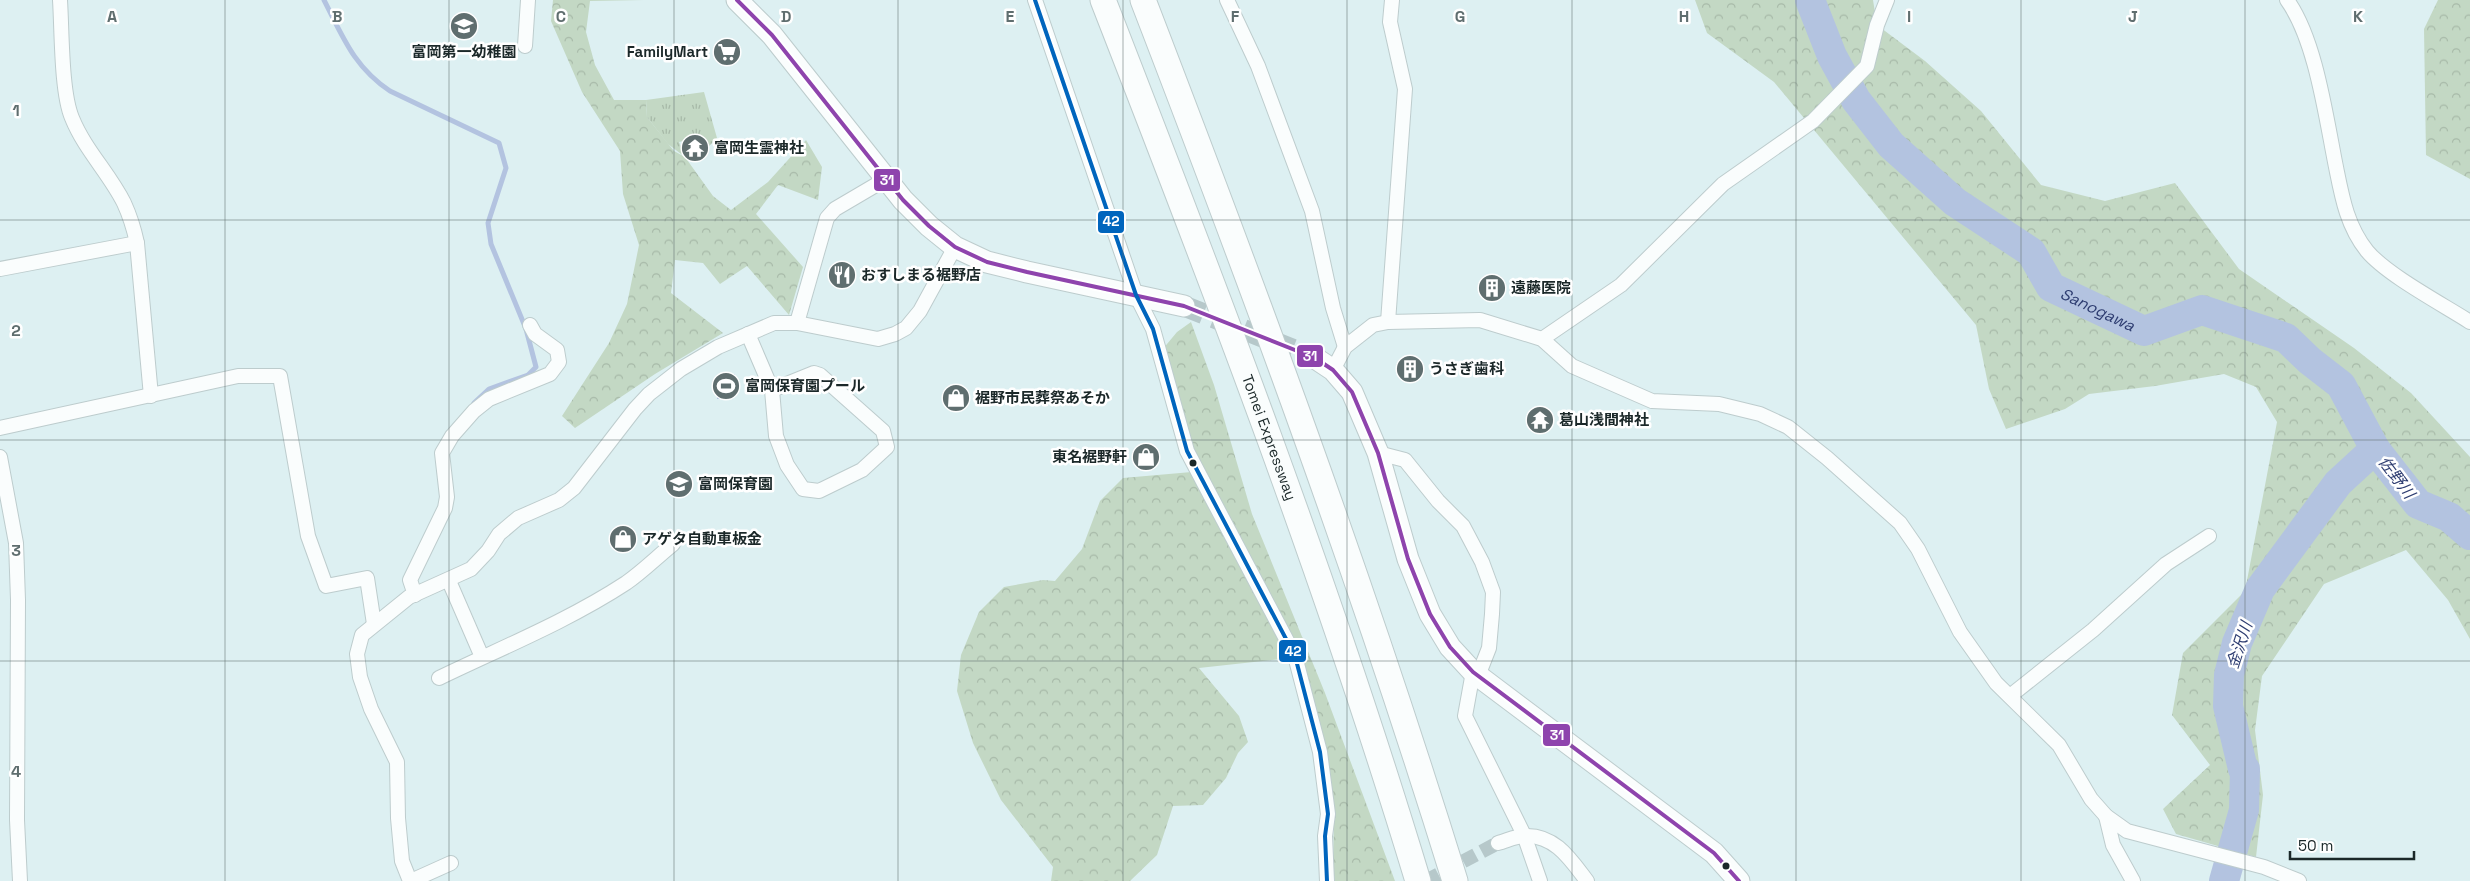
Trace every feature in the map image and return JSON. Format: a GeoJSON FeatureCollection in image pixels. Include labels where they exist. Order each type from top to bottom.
{"type":"FeatureCollection","features":[{"type":"Feature","properties":{"kind":"highway","name":"Tomei Expressway"},"geometry":{"type":"LineString","coordinates":[[1103,0],[1237,350],[1326,603],[1418,881]]}},
{"type":"Feature","properties":{"kind":"highway"},"geometry":{"type":"LineString","coordinates":[[1143,0],[1319,468],[1410,734],[1455,881]]}},
{"type":"Feature","properties":{"kind":"main road"},"geometry":{"type":"LineString","coordinates":[[737,0],[772,35],[903,200],[929,226],[955,247],[988,262],[1184,306]]}},
{"type":"Feature","properties":{"kind":"main road"},"geometry":{"type":"LineString","coordinates":[[1315,358],[1334,370],[1352,392],[1378,453],[1408,559],[1430,614],[1450,647],[1475,674],[1714,852],[1739,881]]}},
{"type":"Feature","properties":{"kind":"street"},"geometry":{"type":"LineString","coordinates":[[60,0],[66,89],[71,116],[85,145],[124,202],[138,243],[151,396]]}},
{"type":"Feature","properties":{"kind":"street"},"geometry":{"type":"LineString","coordinates":[[525,46],[528,0]]}},
{"type":"Feature","properties":{"kind":"street"},"geometry":{"type":"LineString","coordinates":[[1035,0],[1136,295],[1153,329],[1186,451],[1295,656],[1320,752],[1328,814],[1325,836],[1327,881]]}},
{"type":"Feature","properties":{"kind":"street"},"geometry":{"type":"LineString","coordinates":[[1227,0],[1258,66],[1312,211],[1333,308],[1345,346]]}},
{"type":"Feature","properties":{"kind":"street"},"geometry":{"type":"LineString","coordinates":[[1388,322],[1405,89],[1390,22],[1392,0]]}},
{"type":"Feature","properties":{"kind":"street"},"geometry":{"type":"LineString","coordinates":[[1542,339],[1621,285],[1723,184],[1813,121],[1867,66],[1877,25],[1888,0]]}},
{"type":"Feature","properties":{"kind":"street"},"geometry":{"type":"LineString","coordinates":[[2287,0],[2306,34],[2343,203],[2354,232],[2369,253],[2388,270],[2470,322]]}},
{"type":"Feature","properties":{"kind":"street"},"geometry":{"type":"LineString","coordinates":[[797,323],[827,218],[835,210],[886,179]]}},
{"type":"Feature","properties":{"kind":"street"},"geometry":{"type":"LineString","coordinates":[[0,269],[138,243]]}},
{"type":"Feature","properties":{"kind":"street"},"geometry":{"type":"LineString","coordinates":[[452,863],[411,881],[402,861],[398,818],[397,762],[371,709],[360,677],[357,654],[362,635],[374,624],[415,595],[449,581],[471,569],[488,551],[499,534],[518,518],[559,500],[574,488],[635,409],[649,394],[681,369],[718,347],[774,323],[797,323],[878,339],[895,334],[906,328],[920,311],[955,247]]}},
{"type":"Feature","properties":{"kind":"street"},"geometry":{"type":"LineString","coordinates":[[1334,370],[1345,346],[1373,325],[1388,322],[1480,320],[1542,339],[1572,366],[1652,400],[1719,404],[1760,414],[1788,427],[1827,458],[1900,523],[1918,549],[1960,632],[1996,683],[2059,745],[2091,799],[2106,816],[2128,831],[2264,867],[2299,881]]}},
{"type":"Feature","properties":{"kind":"street"},"geometry":{"type":"LineString","coordinates":[[415,595],[410,580],[447,500],[441,462],[442,453],[447,444],[474,411],[489,398],[550,374],[559,362],[557,350],[535,334],[530,325]]}},
{"type":"Feature","properties":{"kind":"street"},"geometry":{"type":"LineString","coordinates":[[748,334],[772,390],[776,436],[787,465],[803,489],[818,491],[862,470],[887,447],[882,431],[820,375],[814,373],[772,390]]}},
{"type":"Feature","properties":{"kind":"street"},"geometry":{"type":"LineString","coordinates":[[0,428],[238,376],[280,376],[308,536],[326,586],[367,578],[374,624]]}},
{"type":"Feature","properties":{"kind":"street"},"geometry":{"type":"LineString","coordinates":[[1378,453],[1405,460],[1438,501],[1463,526],[1482,562],[1493,592],[1489,648],[1475,674],[1465,716],[1524,836],[1540,881]]}},
{"type":"Feature","properties":{"kind":"street"},"geometry":{"type":"LineString","coordinates":[[0,458],[16,543],[18,600],[16,820],[20,881]]}},
{"type":"Feature","properties":{"kind":"street"},"geometry":{"type":"LineString","coordinates":[[2010,696],[2094,630],[2166,564],[2209,536]]}},
{"type":"Feature","properties":{"kind":"street"},"geometry":{"type":"LineString","coordinates":[[439,678],[556,622],[605,595],[627,582],[672,544]]}},
{"type":"Feature","properties":{"kind":"street"},"geometry":{"type":"LineString","coordinates":[[449,581],[482,657]]}},
{"type":"Feature","properties":{"kind":"street"},"geometry":{"type":"LineString","coordinates":[[2106,816],[2113,845],[2133,881]]}},
{"type":"Feature","properties":{"kind":"street"},"geometry":{"type":"LineString","coordinates":[[1498,843],[1524,836],[1547,840],[1563,850],[1587,881]]}},
{"type":"Feature","properties":{"kind":"green space"},"geometry":{"type":"Polygon","coordinates":[[[553,0],[644,0],[590,1],[586,32],[595,65],[614,100],[646,100],[647,117],[674,151],[685,157],[713,196],[731,210],[768,182],[806,140],[822,167],[818,200],[778,185],[756,214],[803,267],[789,315],[747,266],[720,284],[703,263],[675,260],[671,293],[723,333],[655,374],[575,428],[562,416],[609,343],[627,304],[639,245],[623,194],[620,151],[582,92],[551,21],[553,0]]]}},
{"type":"Feature","properties":{"kind":"green space"},"geometry":{"type":"Polygon","coordinates":[[[1695,0],[1873,0],[1877,25],[1925,61],[1981,111],[2041,185],[2105,201],[2175,183],[2239,269],[2354,348],[2411,393],[2470,457],[2470,639],[2448,600],[2406,550],[2324,584],[2262,676],[2255,730],[2263,795],[2256,857],[2176,834],[2163,809],[2210,765],[2172,715],[2183,653],[2245,591],[2277,422],[2256,387],[2224,374],[2155,386],[2089,394],[2065,409],[2006,429],[1989,389],[1976,325],[1774,82],[1707,33],[1695,0]]]}},
{"type":"Feature","properties":{"kind":"green space"},"geometry":{"type":"Polygon","coordinates":[[[2438,0],[2470,0],[2470,179],[2426,155],[2424,29],[2438,0]]]}},
{"type":"Feature","properties":{"kind":"green space"},"geometry":{"type":"Polygon","coordinates":[[[704,92],[717,138],[708,147],[701,135],[679,142],[685,157],[668,144],[647,117],[646,100],[704,92]]]}},
{"type":"Feature","properties":{"kind":"green space"},"geometry":{"type":"Polygon","coordinates":[[[1191,322],[1214,385],[1252,514],[1325,693],[1395,881],[1335,881],[1333,869],[1334,816],[1300,657],[1199,668],[1239,716],[1248,742],[1238,753],[1226,778],[1203,805],[1173,806],[1157,855],[1130,881],[1051,881],[1053,867],[1001,800],[973,743],[957,691],[961,655],[979,612],[1004,587],[1043,580],[1055,581],[1082,549],[1100,501],[1123,478],[1203,471],[1191,444],[1162,350],[1177,332],[1191,322]]]}},
{"type":"Feature","properties":{"kind":"water","name":"富岡保育園プール"},"geometry":{"type":"Polygon","coordinates":[[[718,374],[735,374],[733,399],[717,399],[718,374]]]}},
{"type":"Feature","properties":{"kind":"waterway"},"geometry":{"type":"LineString","coordinates":[[324,0],[344,39],[358,61],[378,82],[390,91],[499,143],[506,168],[488,223],[491,244],[526,329],[536,367],[528,375],[489,389],[474,403]]}},
{"type":"Feature","properties":{"kind":"waterway","name":"Sanogawa"},"geometry":{"type":"LineString","coordinates":[[1810,0],[1832,56],[1856,100],[1891,145],[1955,202],[2031,252],[2051,287],[2144,331],[2202,310],[2286,338],[2310,361],[2341,385],[2375,449],[2418,504],[2449,517],[2470,535]]}},
{"type":"Feature","properties":{"kind":"waterway","name":"金沢川"},"geometry":{"type":"LineString","coordinates":[[2224,881],[2244,810],[2245,769],[2243,769],[2228,706],[2229,675],[2237,643],[2260,589],[2338,483],[2375,449]]}},
{"type":"Feature","properties":{"kind":"tunnel"},"geometry":{"type":"LineString","coordinates":[[1184,306],[1315,358]]}},
{"type":"Feature","properties":{"kind":"tunnel"},"geometry":{"type":"LineString","coordinates":[[1426,881],[1498,843]]}},
{"type":"Feature","properties":{"kind":"transit line","name":"31"},"geometry":{"type":"LineString","coordinates":[[737,0],[772,35],[903,200],[929,226],[955,247],[987,262],[1184,306],[1315,358],[1333,370],[1352,392],[1378,453],[1408,559],[1430,614],[1450,647],[1473,672],[1714,853],[1739,881]]}},
{"type":"Feature","properties":{"kind":"transit line","name":"42"},"geometry":{"type":"LineString","coordinates":[[1035,0],[1136,295],[1153,329],[1187,451],[1295,656],[1320,752],[1328,814],[1325,836],[1327,881]]}},
{"type":"Feature","properties":{"kind":"place","name":"富岡第一幼稚園"},"geometry":{"type":"Point","coordinates":[464,26]}},
{"type":"Feature","properties":{"kind":"place","name":"FamilyMart"},"geometry":{"type":"Point","coordinates":[727,52]}},
{"type":"Feature","properties":{"kind":"place","name":"富岡生霊神社"},"geometry":{"type":"Point","coordinates":[695,148]}},
{"type":"Feature","properties":{"kind":"place","name":"おすしまる裾野店"},"geometry":{"type":"Point","coordinates":[842,275]}},
{"type":"Feature","properties":{"kind":"place","name":"遠藤医院"},"geometry":{"type":"Point","coordinates":[1492,288]}},
{"type":"Feature","properties":{"kind":"place","name":"うさぎ歯科"},"geometry":{"type":"Point","coordinates":[1410,369]}},
{"type":"Feature","properties":{"kind":"place","name":"富岡保育園プール"},"geometry":{"type":"Point","coordinates":[726,386]}},
{"type":"Feature","properties":{"kind":"place","name":"裾野市民葬祭あそか"},"geometry":{"type":"Point","coordinates":[956,398]}},
{"type":"Feature","properties":{"kind":"place","name":"葛山浅間神社"},"geometry":{"type":"Point","coordinates":[1540,420]}},
{"type":"Feature","properties":{"kind":"place","name":"東名裾野軒"},"geometry":{"type":"Point","coordinates":[1146,457]}},
{"type":"Feature","properties":{"kind":"place","name":"富岡保育園"},"geometry":{"type":"Point","coordinates":[679,484]}},
{"type":"Feature","properties":{"kind":"place","name":"アゲタ自動車板金"},"geometry":{"type":"Point","coordinates":[623,539]}},
{"type":"Feature","properties":{"kind":"water label","name":"佐野川"},"geometry":{"type":"Point","coordinates":[2397,477]}}]}
